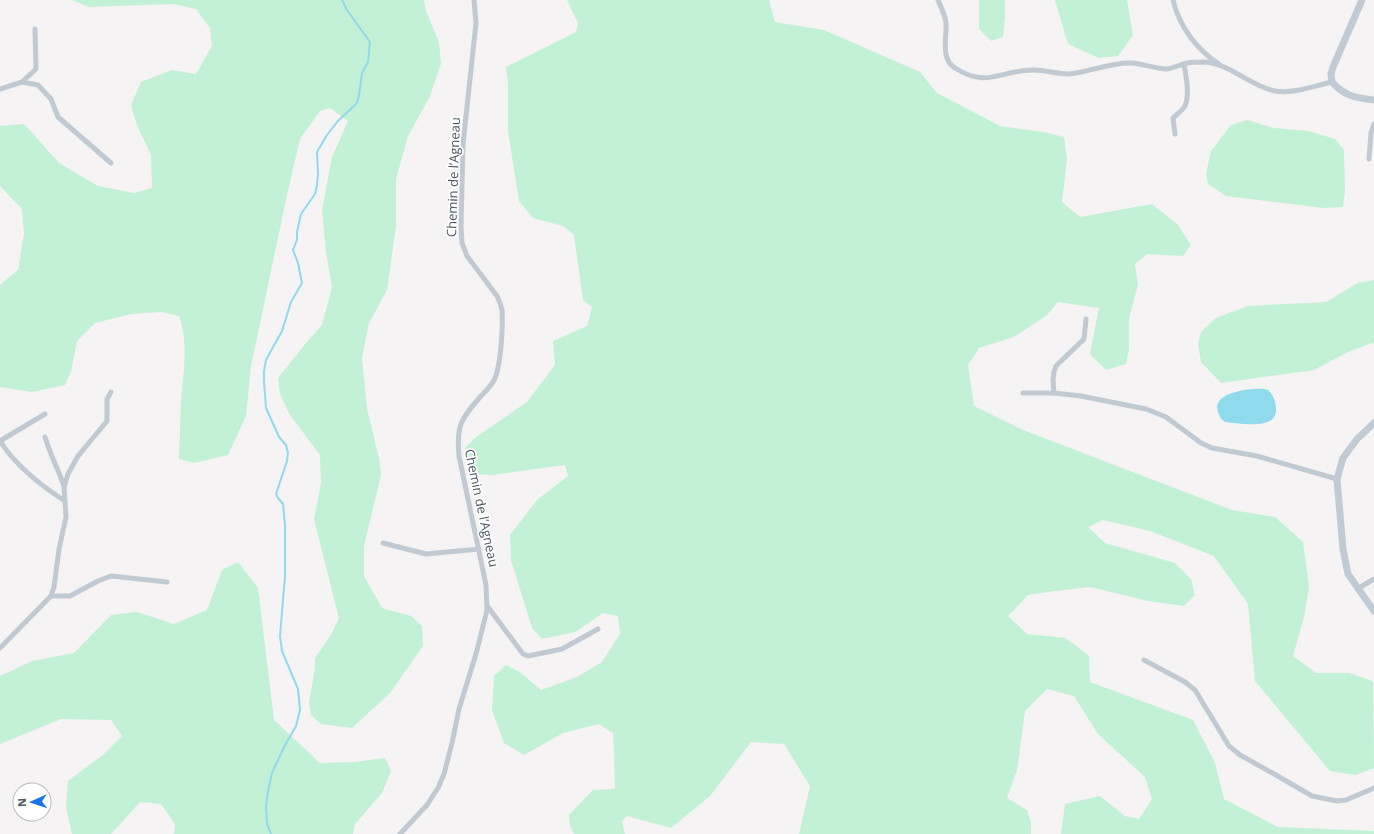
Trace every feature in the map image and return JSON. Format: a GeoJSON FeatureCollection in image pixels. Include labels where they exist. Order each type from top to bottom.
{"type":"FeatureCollection","features":[{"type":"Feature","properties":{"kind":"main road"},"geometry":{"type":"LineString","coordinates":[[1362,0],[1331,74],[1332,82],[1338,89],[1348,95],[1374,100]]}},
{"type":"Feature","properties":{"kind":"main road"},"geometry":{"type":"LineString","coordinates":[[1374,423],[1357,439],[1343,458],[1337,478],[1342,549],[1348,574],[1357,589],[1374,611]]}},
{"type":"Feature","properties":{"kind":"street","name":"Chemin de l’Agneau"},"geometry":{"type":"LineString","coordinates":[[400,834],[427,805],[438,788],[444,774],[459,709],[488,607],[486,585],[459,456],[458,437],[459,428],[465,414],[493,383],[498,371],[502,316],[500,302],[497,296],[467,256],[462,243],[463,144],[476,23],[474,0]]}},
{"type":"Feature","properties":{"kind":"street"},"geometry":{"type":"LineString","coordinates":[[938,0],[946,23],[945,52],[948,61],[958,70],[981,79],[991,79],[1032,70],[1069,74],[1132,63],[1161,69],[1184,64],[1205,62],[1221,66]]}},
{"type":"Feature","properties":{"kind":"street"},"geometry":{"type":"LineString","coordinates":[[1173,0],[1175,9],[1190,37],[1209,58],[1221,66],[1266,88],[1277,91],[1291,92],[1332,82]]}},
{"type":"Feature","properties":{"kind":"street"},"geometry":{"type":"LineString","coordinates":[[22,82],[36,69],[35,29]]}},
{"type":"Feature","properties":{"kind":"street"},"geometry":{"type":"LineString","coordinates":[[1175,134],[1173,118],[1182,110],[1186,100],[1187,83],[1184,64]]}},
{"type":"Feature","properties":{"kind":"street"},"geometry":{"type":"LineString","coordinates":[[0,88],[22,82],[38,85],[51,99],[58,117],[111,164]]}},
{"type":"Feature","properties":{"kind":"street"},"geometry":{"type":"LineString","coordinates":[[1369,159],[1371,133],[1374,124]]}},
{"type":"Feature","properties":{"kind":"street"},"geometry":{"type":"LineString","coordinates":[[1054,393],[1052,377],[1053,371],[1056,366],[1086,336],[1086,319]]}},
{"type":"Feature","properties":{"kind":"street"},"geometry":{"type":"LineString","coordinates":[[64,487],[68,474],[78,456],[107,420],[107,399],[111,392]]}},
{"type":"Feature","properties":{"kind":"street"},"geometry":{"type":"LineString","coordinates":[[1023,393],[1054,393],[1095,398],[1146,409],[1166,417],[1201,443],[1212,448],[1257,456],[1337,478]]}},
{"type":"Feature","properties":{"kind":"street"},"geometry":{"type":"LineString","coordinates":[[45,414],[0,441],[12,457],[32,477],[65,501]]}},
{"type":"Feature","properties":{"kind":"street"},"geometry":{"type":"LineString","coordinates":[[0,648],[51,596],[54,588],[59,549],[66,517],[64,487],[45,437]]}},
{"type":"Feature","properties":{"kind":"street"},"geometry":{"type":"LineString","coordinates":[[383,543],[426,554],[479,549]]}},
{"type":"Feature","properties":{"kind":"street"},"geometry":{"type":"LineString","coordinates":[[51,596],[70,596],[98,581],[111,576],[166,582]]}},
{"type":"Feature","properties":{"kind":"street"},"geometry":{"type":"LineString","coordinates":[[1357,589],[1374,579]]}},
{"type":"Feature","properties":{"kind":"street"},"geometry":{"type":"LineString","coordinates":[[488,607],[523,654],[528,656],[562,649],[598,629]]}},
{"type":"Feature","properties":{"kind":"street"},"geometry":{"type":"LineString","coordinates":[[1144,660],[1185,682],[1195,690],[1229,746],[1240,756],[1312,796],[1337,801],[1346,800],[1374,788]]}},
{"type":"Feature","properties":{"kind":"green space"},"geometry":{"type":"Polygon","coordinates":[[[72,0],[424,0],[426,11],[439,42],[441,64],[430,96],[408,136],[396,179],[396,226],[387,290],[369,323],[362,358],[367,409],[379,458],[381,475],[364,546],[364,576],[382,608],[411,616],[422,626],[423,646],[390,693],[352,728],[321,724],[311,715],[309,702],[315,668],[315,658],[331,635],[339,618],[314,519],[321,483],[320,455],[290,415],[280,394],[278,378],[322,325],[332,287],[326,252],[322,210],[332,157],[348,121],[330,108],[320,111],[300,139],[251,366],[246,416],[228,455],[194,463],[179,459],[185,348],[179,316],[162,312],[131,314],[95,323],[77,341],[71,371],[65,385],[32,392],[0,387],[0,285],[18,270],[24,234],[22,209],[0,186],[0,126],[24,124],[59,163],[98,186],[134,193],[152,188],[151,155],[137,125],[131,105],[141,82],[172,70],[196,74],[212,46],[210,28],[196,9],[173,4],[89,7],[72,0]]]}},
{"type":"Feature","properties":{"kind":"green space"},"geometry":{"type":"Polygon","coordinates":[[[567,0],[769,0],[775,22],[824,30],[920,72],[937,93],[1000,126],[1043,132],[1064,137],[1067,159],[1062,202],[1080,217],[1152,204],[1178,225],[1191,245],[1183,256],[1147,254],[1135,264],[1138,285],[1129,318],[1129,349],[1126,364],[1106,370],[1090,354],[1099,308],[1058,302],[1047,315],[1014,337],[979,348],[968,365],[974,406],[1023,430],[1232,510],[1275,517],[1303,542],[1309,587],[1304,617],[1293,656],[1316,673],[1349,673],[1373,681],[1374,768],[1355,775],[1330,771],[1255,681],[1248,604],[1214,556],[1150,531],[1103,520],[1088,527],[1105,543],[1175,563],[1191,579],[1195,595],[1184,606],[1148,601],[1090,587],[1028,595],[1008,616],[1027,634],[1066,638],[1089,656],[1090,682],[1193,720],[1215,763],[1224,799],[1278,827],[1374,831],[1374,834],[1061,834],[1065,804],[1100,796],[1125,816],[1139,819],[1152,799],[1145,777],[1098,734],[1074,696],[1047,689],[1025,711],[1017,770],[1007,798],[1027,810],[1031,822],[1031,834],[799,834],[810,786],[784,744],[751,742],[710,796],[671,828],[627,816],[622,821],[625,834],[574,834],[570,825],[569,815],[593,790],[615,789],[613,733],[599,724],[563,733],[524,755],[504,743],[492,710],[494,676],[506,665],[520,672],[541,690],[577,677],[602,662],[620,634],[618,616],[603,613],[575,632],[542,639],[532,628],[511,560],[510,535],[537,500],[568,476],[565,465],[492,475],[470,474],[465,448],[476,437],[527,402],[555,365],[553,341],[587,326],[592,307],[583,300],[574,235],[563,226],[533,218],[519,201],[508,131],[508,84],[506,67],[576,32],[578,23],[567,0]]]}},
{"type":"Feature","properties":{"kind":"green space"},"geometry":{"type":"Polygon","coordinates":[[[979,0],[1005,0],[1003,37],[991,41],[979,29],[979,0]]]}},
{"type":"Feature","properties":{"kind":"green space"},"geometry":{"type":"Polygon","coordinates":[[[1055,0],[1127,0],[1133,35],[1118,56],[1099,58],[1068,44],[1055,0]]]}},
{"type":"Feature","properties":{"kind":"green space"},"geometry":{"type":"Polygon","coordinates":[[[1247,120],[1274,128],[1308,131],[1335,139],[1344,150],[1345,191],[1343,207],[1324,208],[1226,196],[1208,184],[1206,174],[1211,151],[1231,125],[1247,120]]]}},
{"type":"Feature","properties":{"kind":"green space"},"geometry":{"type":"Polygon","coordinates":[[[1374,280],[1374,344],[1371,343],[1348,352],[1314,370],[1221,383],[1201,362],[1198,344],[1201,332],[1216,318],[1248,306],[1326,302],[1358,283],[1374,280]]]}},
{"type":"Feature","properties":{"kind":"green space"},"geometry":{"type":"Polygon","coordinates":[[[238,562],[258,588],[274,720],[320,763],[355,762],[385,758],[391,771],[382,793],[355,824],[353,834],[174,834],[175,824],[161,804],[140,802],[111,834],[72,834],[66,808],[68,781],[104,754],[122,736],[111,720],[61,719],[0,744],[0,676],[32,661],[74,653],[111,615],[137,612],[174,624],[207,610],[222,570],[238,562]]]}},
{"type":"Feature","properties":{"kind":"water"},"geometry":{"type":"Polygon","coordinates":[[[1250,389],[1264,389],[1270,392],[1276,404],[1274,417],[1270,421],[1247,424],[1225,422],[1220,417],[1217,405],[1220,400],[1226,396],[1250,389]]]}},
{"type":"Feature","properties":{"kind":"waterway"},"geometry":{"type":"LineString","coordinates":[[271,834],[267,824],[266,807],[272,773],[296,726],[300,710],[298,689],[282,651],[280,636],[285,576],[285,525],[283,504],[276,494],[287,461],[288,453],[286,445],[279,437],[266,408],[264,371],[266,360],[282,331],[291,302],[302,283],[298,263],[293,250],[297,240],[297,232],[301,214],[315,194],[318,174],[317,152],[337,122],[357,103],[362,73],[368,62],[370,42],[347,10],[342,0]]}}]}
